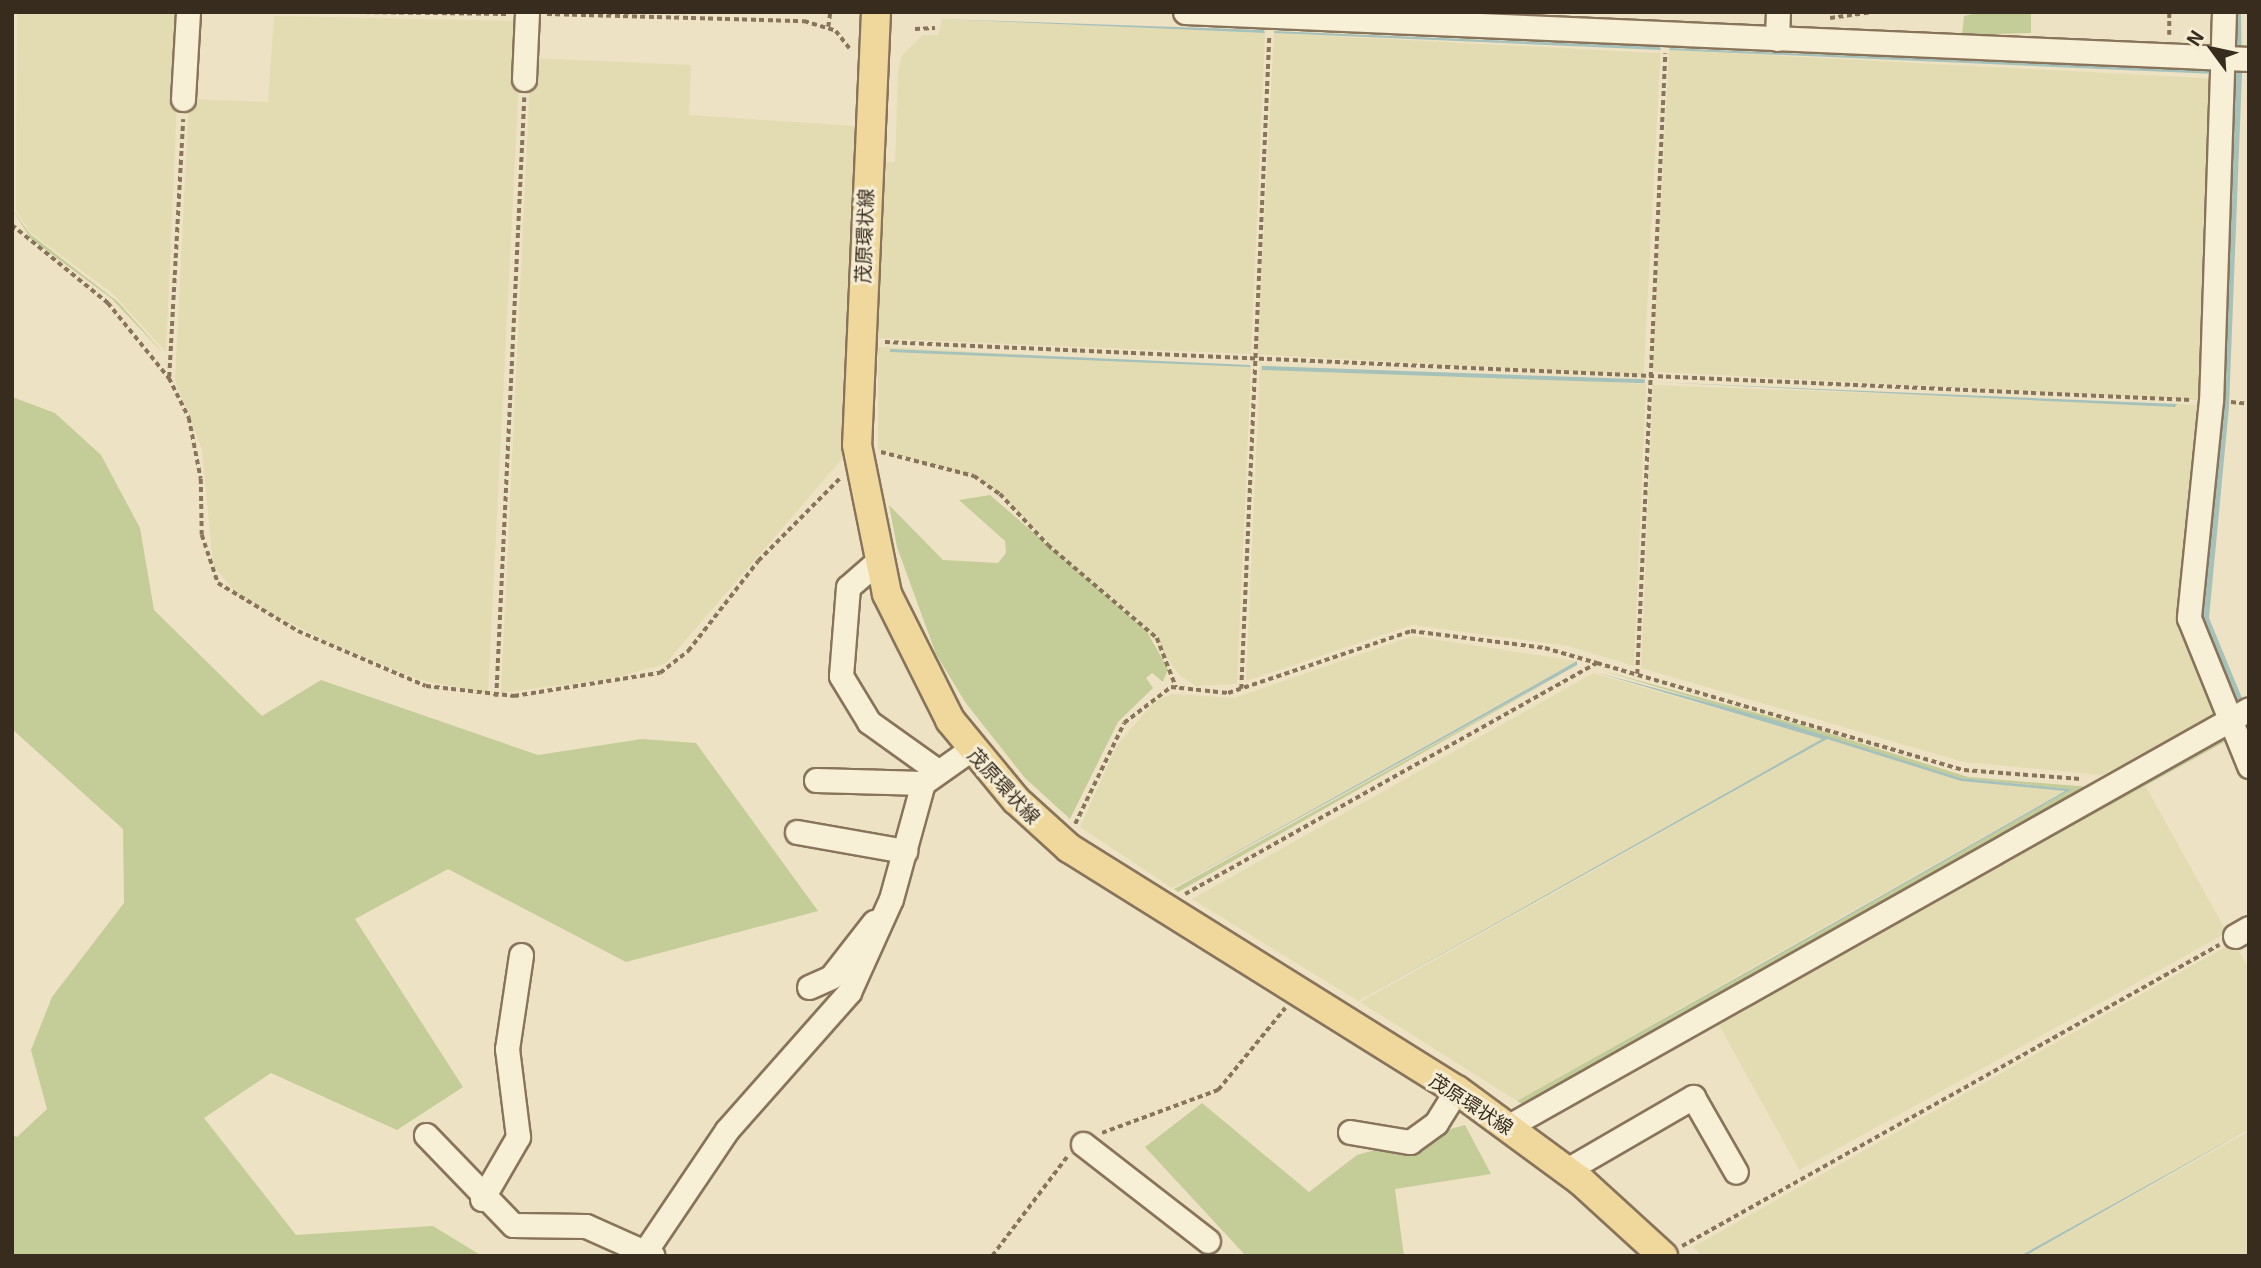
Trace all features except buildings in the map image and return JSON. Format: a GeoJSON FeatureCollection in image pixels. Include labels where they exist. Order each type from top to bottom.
{"type":"FeatureCollection","features":[{"type":"Feature","properties":{"kind":"main road","name":"茂原環状線"},"geometry":{"type":"LineString","coordinates":[[876,12],[859,343],[858,456],[877,562],[915,659],[971,749],[1066,845],[1154,906],[1457,1090],[1510,1126],[1567,1170],[1662,1254]]}},
{"type":"Feature","properties":{"kind":"street"},"geometry":{"type":"LineString","coordinates":[[183,99],[188,12]]}},
{"type":"Feature","properties":{"kind":"street"},"geometry":{"type":"LineString","coordinates":[[1185,12],[1664,25],[1777,39],[2249,59]]}},
{"type":"Feature","properties":{"kind":"street"},"geometry":{"type":"LineString","coordinates":[[1777,39],[1778,12]]}},
{"type":"Feature","properties":{"kind":"street"},"geometry":{"type":"LineString","coordinates":[[2224,12],[2211,400],[2189,618],[2228,721],[2249,766]]}},
{"type":"Feature","properties":{"kind":"street"},"geometry":{"type":"LineString","coordinates":[[524,79],[527,13]]}},
{"type":"Feature","properties":{"kind":"street"},"geometry":{"type":"LineString","coordinates":[[877,562],[848,587],[841,676],[869,722],[929,776]]}},
{"type":"Feature","properties":{"kind":"street"},"geometry":{"type":"LineString","coordinates":[[1510,1126],[2249,709]]}},
{"type":"Feature","properties":{"kind":"street"},"geometry":{"type":"LineString","coordinates":[[816,780],[929,776],[971,749]]}},
{"type":"Feature","properties":{"kind":"street"},"geometry":{"type":"LineString","coordinates":[[425,1135],[482,1199],[513,1225],[586,1226],[647,1254],[727,1130],[849,992],[891,899],[929,776]]}},
{"type":"Feature","properties":{"kind":"street"},"geometry":{"type":"LineString","coordinates":[[797,832],[905,851]]}},
{"type":"Feature","properties":{"kind":"street"},"geometry":{"type":"LineString","coordinates":[[808,987],[831,977],[891,899]]}},
{"type":"Feature","properties":{"kind":"street"},"geometry":{"type":"LineString","coordinates":[[482,1199],[519,1137],[507,1049],[521,955]]}},
{"type":"Feature","properties":{"kind":"street"},"geometry":{"type":"LineString","coordinates":[[1350,1132],[1410,1142],[1423,1136],[1457,1090]]}},
{"type":"Feature","properties":{"kind":"street"},"geometry":{"type":"LineString","coordinates":[[1567,1170],[1693,1097],[1736,1172]]}},
{"type":"Feature","properties":{"kind":"street"},"geometry":{"type":"LineString","coordinates":[[1083,1144],[1208,1241]]}},
{"type":"Feature","properties":{"kind":"path"},"geometry":{"type":"LineString","coordinates":[[357,12],[741,18],[828,27],[846,40],[852,60]]}},
{"type":"Feature","properties":{"kind":"path"},"geometry":{"type":"LineString","coordinates":[[828,27],[830,12]]}},
{"type":"Feature","properties":{"kind":"path"},"geometry":{"type":"LineString","coordinates":[[1241,689],[1270,15]]}},
{"type":"Feature","properties":{"kind":"path"},"geometry":{"type":"LineString","coordinates":[[1637,674],[1664,25]]}},
{"type":"Feature","properties":{"kind":"path"},"geometry":{"type":"LineString","coordinates":[[915,29],[935,28]]}},
{"type":"Feature","properties":{"kind":"path"},"geometry":{"type":"LineString","coordinates":[[496,698],[524,79]]}},
{"type":"Feature","properties":{"kind":"path"},"geometry":{"type":"LineString","coordinates":[[169,378],[183,99]]}},
{"type":"Feature","properties":{"kind":"path"},"geometry":{"type":"LineString","coordinates":[[12,225],[108,303],[169,378],[189,418],[206,559],[227,593],[400,677],[496,698],[645,678],[672,665],[785,531],[858,456],[896,452],[974,477],[1000,494],[1048,545],[1157,638],[1176,687]]}},
{"type":"Feature","properties":{"kind":"path"},"geometry":{"type":"LineString","coordinates":[[859,343],[2211,400],[2249,404]]}},
{"type":"Feature","properties":{"kind":"path"},"geometry":{"type":"LineString","coordinates":[[1066,845],[1124,723],[1159,691],[1176,687],[1206,694],[1241,689],[1410,631],[1545,648],[1964,770],[2115,784]]}},
{"type":"Feature","properties":{"kind":"path"},"geometry":{"type":"LineString","coordinates":[[1154,906],[1597,663]]}},
{"type":"Feature","properties":{"kind":"path"},"geometry":{"type":"LineString","coordinates":[[1662,1254],[2242,932]]}},
{"type":"Feature","properties":{"kind":"path"},"geometry":{"type":"LineString","coordinates":[[992,1256],[1037,1191],[1083,1144],[1129,1120],[1218,1090],[1298,993]]}},
{"type":"Feature","properties":{"kind":"shaded area"},"geometry":{"type":"Polygon","coordinates":[[[17,12],[181,12],[166,352],[113,294],[31,233],[16,211],[17,12]]]}},
{"type":"Feature","properties":{"kind":"shaded area"},"geometry":{"type":"Polygon","coordinates":[[[274,16],[522,21],[488,694],[417,679],[327,641],[240,598],[213,565],[202,450],[175,380],[189,99],[268,102],[274,16]]]}},
{"type":"Feature","properties":{"kind":"shaded area"},"geometry":{"type":"Polygon","coordinates":[[[942,19],[1265,33],[1251,354],[870,338],[878,163],[895,162],[898,72],[902,55],[923,35],[938,35],[942,19]]]}},
{"type":"Feature","properties":{"kind":"shaded area"},"geometry":{"type":"Polygon","coordinates":[[[1274,33],[1660,53],[1644,375],[1257,355],[1274,33]]]}},
{"type":"Feature","properties":{"kind":"shaded area"},"geometry":{"type":"Polygon","coordinates":[[[1669,50],[2215,79],[2198,400],[1652,372],[1669,50]]]}},
{"type":"Feature","properties":{"kind":"shaded area"},"geometry":{"type":"Polygon","coordinates":[[[531,58],[691,65],[689,115],[856,126],[842,459],[665,664],[614,678],[501,693],[531,58]]]}},
{"type":"Feature","properties":{"kind":"shaded area"},"geometry":{"type":"Polygon","coordinates":[[[884,347],[1251,367],[1237,684],[1196,686],[1179,675],[1142,623],[1067,562],[1000,494],[974,477],[878,449],[878,350],[868,349],[884,347]]]}},
{"type":"Feature","properties":{"kind":"shaded area"},"geometry":{"type":"Polygon","coordinates":[[[1260,365],[1646,384],[1634,666],[1568,646],[1412,625],[1246,681],[1260,365]]]}},
{"type":"Feature","properties":{"kind":"shaded area"},"geometry":{"type":"Polygon","coordinates":[[[1653,385],[2198,405],[2182,587],[2219,715],[2102,775],[1963,762],[1641,668],[1653,385]]]}},
{"type":"Feature","properties":{"kind":"shaded area"},"geometry":{"type":"Polygon","coordinates":[[[1413,636],[1577,661],[1172,888],[1080,827],[1117,745],[1155,701],[1173,694],[1234,698],[1413,636]]]}},
{"type":"Feature","properties":{"kind":"shaded area"},"geometry":{"type":"Polygon","coordinates":[[[1593,673],[1823,739],[1358,1001],[1192,899],[1593,673]]]}},
{"type":"Feature","properties":{"kind":"shaded area"},"geometry":{"type":"Polygon","coordinates":[[[1827,739],[1961,781],[2066,790],[1517,1101],[1360,1002],[1827,739]]]}},
{"type":"Feature","properties":{"kind":"shaded area"},"geometry":{"type":"Polygon","coordinates":[[[2145,785],[2227,933],[1799,1170],[1717,1022],[2145,785]]]}},
{"type":"Feature","properties":{"kind":"shaded area"},"geometry":{"type":"Polygon","coordinates":[[[2234,942],[2249,969],[2249,1129],[2020,1256],[1701,1256],[1693,1247],[2234,942]]]}},
{"type":"Feature","properties":{"kind":"shaded area"},"geometry":{"type":"Polygon","coordinates":[[[2249,1131],[2249,1256],[2025,1256],[2109,1209],[2249,1131]]]}},
{"type":"Feature","properties":{"kind":"green space"},"geometry":{"type":"Polygon","coordinates":[[[1982,12],[2031,12],[2031,33],[1962,35],[1964,16],[1982,12]]]}},
{"type":"Feature","properties":{"kind":"green space"},"geometry":{"type":"Polygon","coordinates":[[[12,209],[30,234],[118,302],[166,356],[111,298],[31,239],[12,209]]]}},
{"type":"Feature","properties":{"kind":"green space"},"geometry":{"type":"Polygon","coordinates":[[[12,397],[55,413],[101,455],[140,528],[154,610],[262,716],[321,680],[538,755],[642,739],[696,743],[818,911],[626,962],[448,869],[355,919],[463,1087],[397,1130],[271,1073],[204,1118],[296,1235],[433,1226],[482,1256],[12,1256],[12,1135],[17,1137],[47,1109],[31,1050],[52,997],[124,903],[123,829],[12,729],[12,397]]]}},
{"type":"Feature","properties":{"kind":"green space"},"geometry":{"type":"Polygon","coordinates":[[[990,495],[1146,630],[1168,669],[1163,682],[1152,673],[1146,678],[1153,688],[1118,722],[1070,819],[1025,778],[965,702],[936,654],[897,547],[889,505],[943,560],[998,563],[1006,553],[1005,541],[959,500],[990,495]]]}},
{"type":"Feature","properties":{"kind":"green space"},"geometry":{"type":"Polygon","coordinates":[[[1577,665],[1178,892],[1174,889],[1577,665]]]}},
{"type":"Feature","properties":{"kind":"green space"},"geometry":{"type":"Polygon","coordinates":[[[1600,670],[1812,728],[1968,777],[2090,787],[1524,1105],[1517,1101],[2072,789],[1961,778],[1600,670]]]}},
{"type":"Feature","properties":{"kind":"green space"},"geometry":{"type":"Polygon","coordinates":[[[2222,736],[2228,740],[1542,1119],[2222,736]]]}},
{"type":"Feature","properties":{"kind":"green space"},"geometry":{"type":"Polygon","coordinates":[[[1202,1103],[1309,1192],[1357,1155],[1465,1125],[1491,1174],[1395,1189],[1404,1256],[1246,1256],[1145,1147],[1202,1103]]]}},
{"type":"Feature","properties":{"kind":"water"},"geometry":{"type":"Polygon","coordinates":[[[2235,12],[2241,12],[2242,73],[2229,407],[2209,618],[2249,715],[2249,742],[2199,624],[2235,12]]]}},
{"type":"Feature","properties":{"kind":"water"},"geometry":{"type":"Polygon","coordinates":[[[942,19],[1264,30],[1265,33],[1150,28],[942,19]]]}},
{"type":"Feature","properties":{"kind":"water"},"geometry":{"type":"Polygon","coordinates":[[[1274,33],[1660,47],[1661,50],[1274,33]]]}},
{"type":"Feature","properties":{"kind":"water"},"geometry":{"type":"Polygon","coordinates":[[[1669,50],[2215,71],[2215,74],[1669,50]]]}},
{"type":"Feature","properties":{"kind":"water"},"geometry":{"type":"Polygon","coordinates":[[[890,349],[1250,365],[1251,367],[890,352],[890,349]]]}},
{"type":"Feature","properties":{"kind":"water"},"geometry":{"type":"Polygon","coordinates":[[[1262,366],[1645,379],[1645,383],[1262,370],[1262,366]]]}},
{"type":"Feature","properties":{"kind":"water"},"geometry":{"type":"Polygon","coordinates":[[[1653,382],[2177,404],[2175,407],[1653,382]]]}},
{"type":"Feature","properties":{"kind":"water"},"geometry":{"type":"Polygon","coordinates":[[[1577,661],[1577,665],[1172,888],[1460,727],[1577,661]]]}},
{"type":"Feature","properties":{"kind":"water"},"geometry":{"type":"Polygon","coordinates":[[[1595,672],[1778,721],[1961,778],[2072,789],[1529,1097],[2065,791],[1961,781],[1827,739],[1358,1001],[1822,739],[1595,672]]]}},
{"type":"Feature","properties":{"kind":"water"},"geometry":{"type":"Polygon","coordinates":[[[2222,740],[1544,1120],[1542,1119],[2222,740]]]}},
{"type":"Feature","properties":{"kind":"water"},"geometry":{"type":"Polygon","coordinates":[[[2249,1129],[2025,1256],[2020,1256],[2164,1176],[2249,1129]]]}}]}
